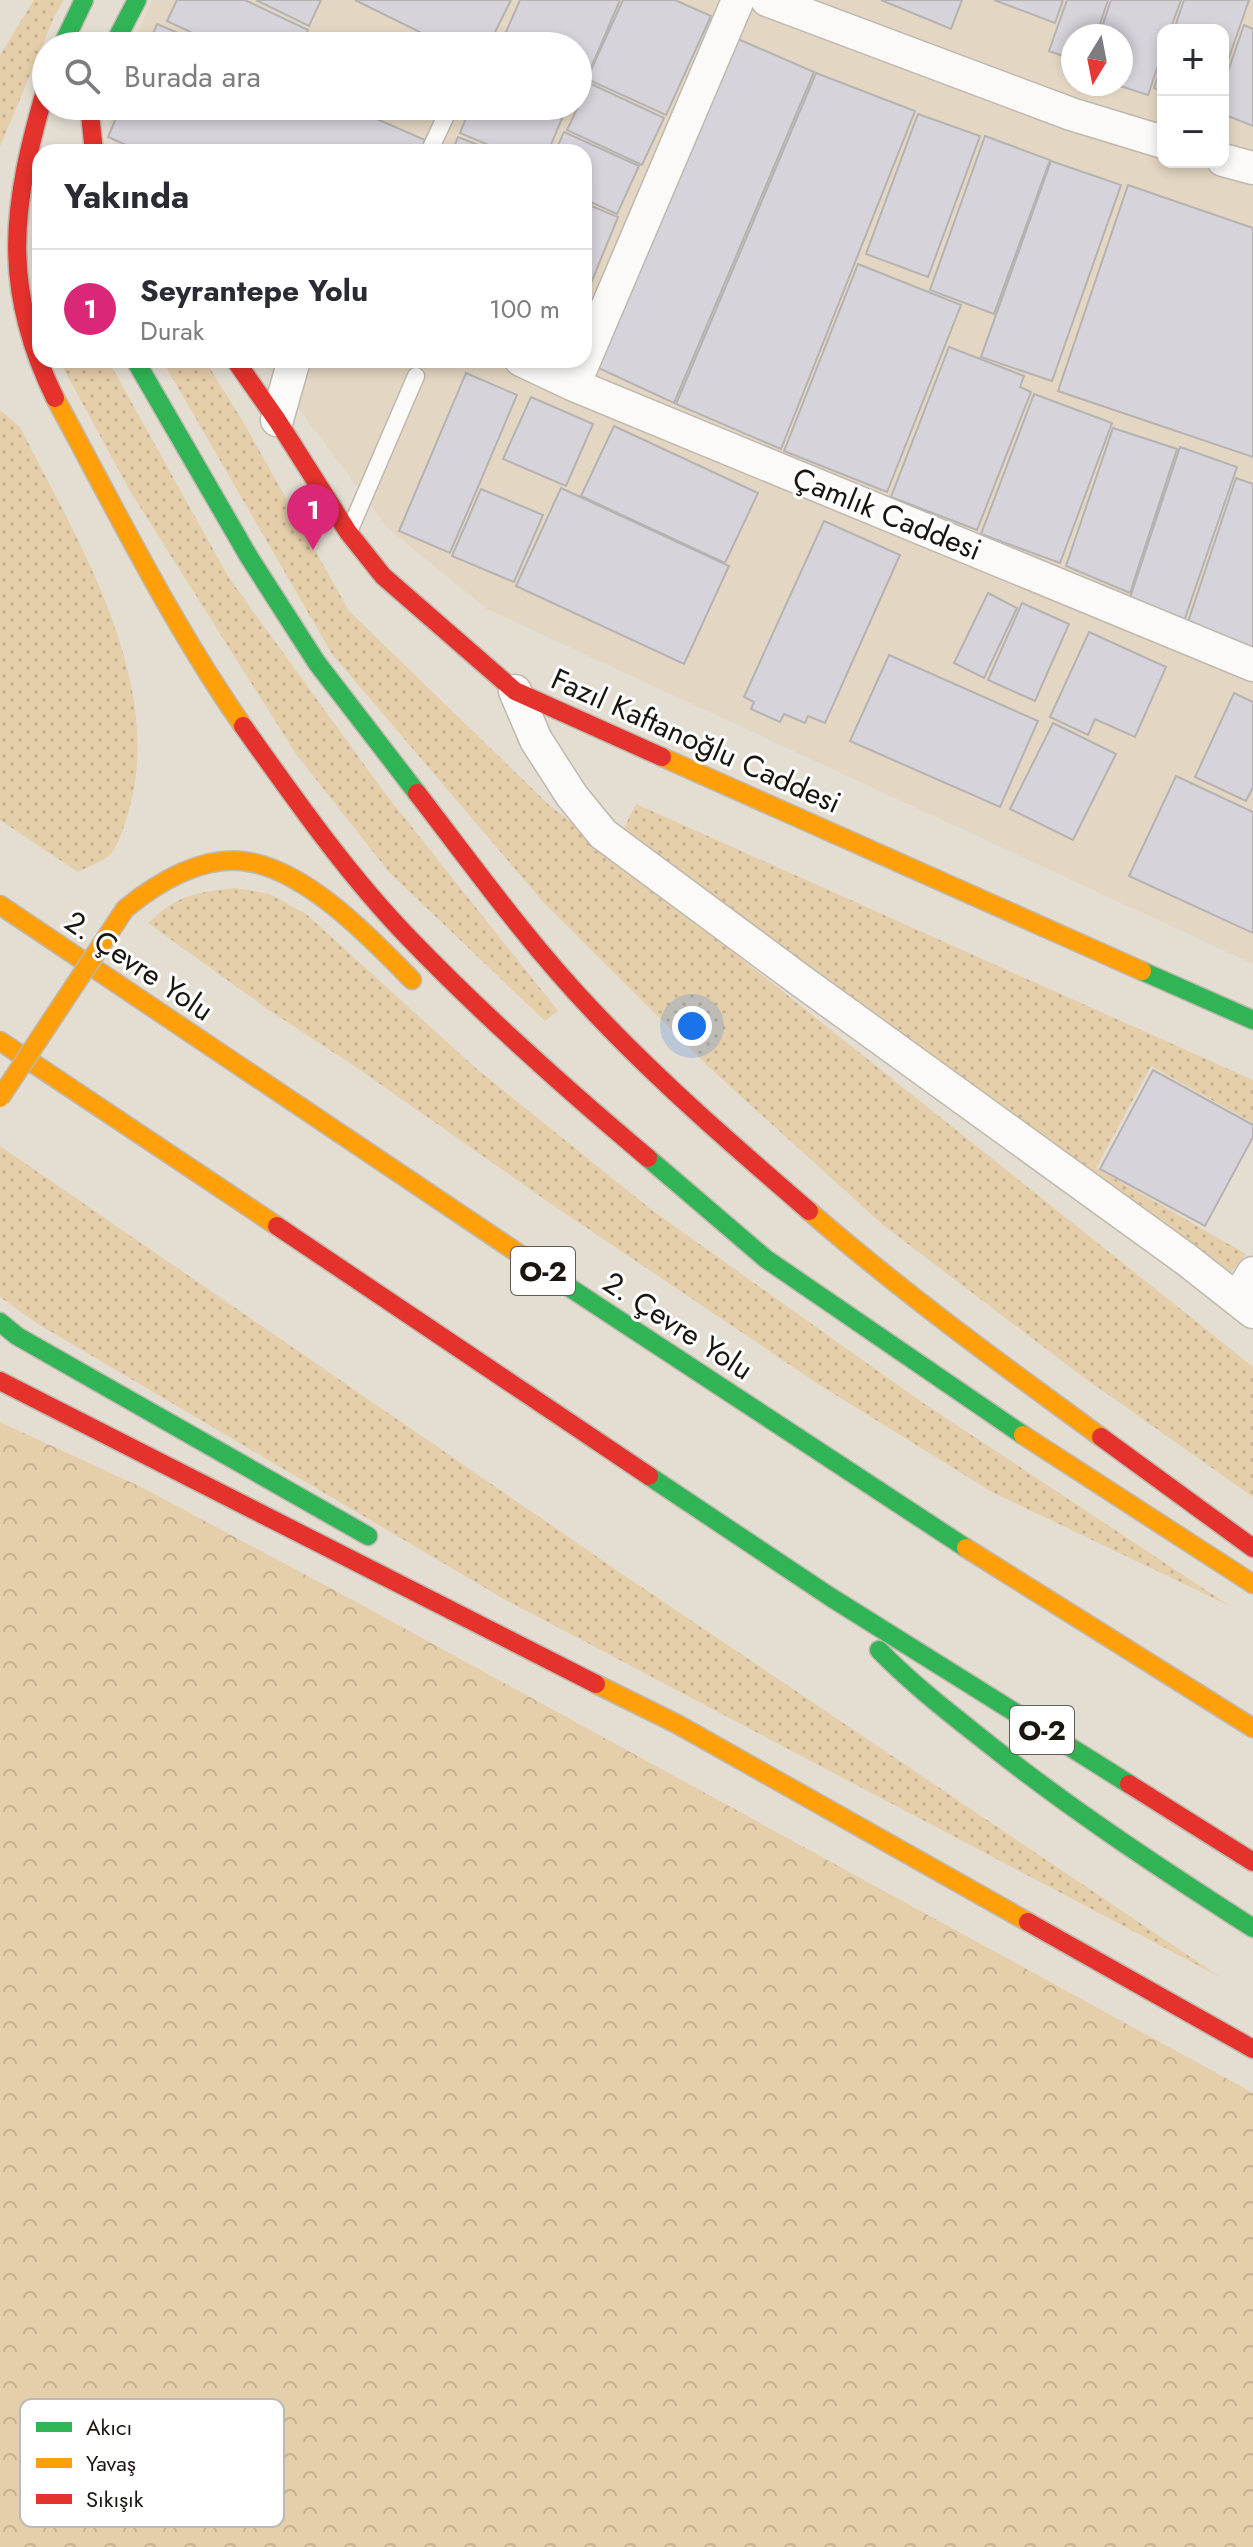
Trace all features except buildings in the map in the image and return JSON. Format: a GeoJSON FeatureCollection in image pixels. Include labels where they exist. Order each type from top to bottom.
{"type":"FeatureCollection","features":[{"type":"Feature","properties":{"kind":"main road"},"geometry":{"type":"LineString","coordinates":[[69,32],[84,0]]}},
{"type":"Feature","properties":{"kind":"main road"},"geometry":{"type":"LineString","coordinates":[[120,32],[137,0]]}},
{"type":"Feature","properties":{"kind":"main road"},"geometry":{"type":"LineString","coordinates":[[32,349],[16,292],[16,207],[37,120]]}},
{"type":"Feature","properties":{"kind":"main road"},"geometry":{"type":"LineString","coordinates":[[91,120],[93,144]]}},
{"type":"Feature","properties":{"kind":"main road"},"geometry":{"type":"LineString","coordinates":[[40,368],[153,579],[222,696],[348,867],[408,937],[544,1070],[766,1259],[992,1415],[1253,1584]]}},
{"type":"Feature","properties":{"kind":"main road"},"geometry":{"type":"LineString","coordinates":[[140,368],[249,557],[317,663],[525,934],[594,1012],[722,1136],[851,1248],[994,1359],[1253,1548]]}},
{"type":"Feature","properties":{"kind":"main road","name":"Fazıl Kaftanoğlu Caddesi"},"geometry":{"type":"LineString","coordinates":[[241,368],[348,532],[383,576],[515,691],[1253,1020]]}},
{"type":"Feature","properties":{"kind":"main road"},"geometry":{"type":"LineString","coordinates":[[0,1098],[125,909],[148,889],[172,875],[217,862],[245,861],[277,871],[308,888],[397,964],[429,998]]}},
{"type":"Feature","properties":{"kind":"main road","name":"2. Çevre Yolu"},"geometry":{"type":"LineString","coordinates":[[0,905],[436,1201],[938,1532],[1253,1728]]}},
{"type":"Feature","properties":{"kind":"main road","name":"O-2"},"geometry":{"type":"LineString","coordinates":[[0,1041],[832,1598],[1253,1862]]}},
{"type":"Feature","properties":{"kind":"main road"},"geometry":{"type":"LineString","coordinates":[[549,1095],[636,1149]]}},
{"type":"Feature","properties":{"kind":"main road"},"geometry":{"type":"LineString","coordinates":[[0,1322],[17,1336],[161,1420],[382,1543]]}},
{"type":"Feature","properties":{"kind":"main road"},"geometry":{"type":"LineString","coordinates":[[4,1385],[677,1724],[1253,2049]]}},
{"type":"Feature","properties":{"kind":"main road"},"geometry":{"type":"LineString","coordinates":[[832,1598],[897,1670],[993,1749],[1099,1826],[1253,1928]]}},
{"type":"Feature","properties":{"kind":"main road"},"geometry":{"type":"LineString","coordinates":[[1090,1629],[1224,1687]]}},
{"type":"Feature","properties":{"kind":"main road"},"geometry":{"type":"LineString","coordinates":[[541,1636],[677,1724]]}},
{"type":"Feature","properties":{"kind":"street"},"geometry":{"type":"LineString","coordinates":[[592,343],[738,0]]}},
{"type":"Feature","properties":{"kind":"street"},"geometry":{"type":"LineString","coordinates":[[767,0],[1071,114],[1157,140]]}},
{"type":"Feature","properties":{"kind":"street"},"geometry":{"type":"LineString","coordinates":[[1229,162],[1253,168]]}},
{"type":"Feature","properties":{"kind":"street"},"geometry":{"type":"LineString","coordinates":[[277,420],[292,368]]}},
{"type":"Feature","properties":{"kind":"street","name":"Çamlık Caddesi"},"geometry":{"type":"LineString","coordinates":[[538,368],[1253,665]]}},
{"type":"Feature","properties":{"kind":"street"},"geometry":{"type":"LineString","coordinates":[[574,385],[581,368]]}},
{"type":"Feature","properties":{"kind":"street"},"geometry":{"type":"LineString","coordinates":[[515,691],[536,740],[572,796],[603,834],[1187,1260],[1248,1295]]}},
{"type":"Feature","properties":{"kind":"lane"},"geometry":{"type":"LineString","coordinates":[[433,144],[444,120]]}},
{"type":"Feature","properties":{"kind":"lane"},"geometry":{"type":"LineString","coordinates":[[348,532],[416,376]]}},
{"type":"Feature","properties":{"kind":"shaded area"},"geometry":{"type":"Polygon","coordinates":[[[152,0],[1253,0],[1253,964],[487,609],[389,529],[268,368],[592,368],[592,144],[113,144],[109,120],[592,120],[592,32],[138,32],[152,0]]]}},
{"type":"Feature","properties":{"kind":"green space"},"geometry":{"type":"Polygon","coordinates":[[[34,0],[64,0],[48,32],[32,32],[32,70],[0,147],[0,55],[34,0]]]}},
{"type":"Feature","properties":{"kind":"green space"},"geometry":{"type":"Polygon","coordinates":[[[63,368],[112,368],[229,578],[384,792],[558,1011],[545,1021],[389,872],[296,754],[130,491],[63,368]]]}},
{"type":"Feature","properties":{"kind":"green space"},"geometry":{"type":"Polygon","coordinates":[[[167,368],[210,368],[349,611],[548,804],[1253,1367],[1253,1497],[1079,1374],[883,1225],[712,1070],[544,903],[332,654],[167,368]]]}},
{"type":"Feature","properties":{"kind":"green space"},"geometry":{"type":"Polygon","coordinates":[[[0,410],[20,427],[89,563],[126,661],[135,711],[137,761],[129,810],[121,834],[110,855],[78,872],[0,820],[0,410]]]}},
{"type":"Feature","properties":{"kind":"green space"},"geometry":{"type":"Polygon","coordinates":[[[636,804],[1253,1080],[1253,1123],[1151,1066],[1096,1168],[1246,1254],[1231,1272],[620,836],[636,804]]]}},
{"type":"Feature","properties":{"kind":"green space"},"geometry":{"type":"Polygon","coordinates":[[[235,888],[270,894],[306,914],[479,1071],[653,1211],[923,1403],[1230,1606],[992,1492],[818,1384],[266,1008],[148,923],[188,896],[235,888]]]}},
{"type":"Feature","properties":{"kind":"green space"},"geometry":{"type":"Polygon","coordinates":[[[0,1146],[612,1567],[1220,1977],[504,1599],[38,1324],[0,1297],[0,1146]]]}},
{"type":"Feature","properties":{"kind":"green space"},"geometry":{"type":"Polygon","coordinates":[[[0,1422],[143,1488],[360,1604],[1253,2093],[1253,2547],[0,2547],[0,1422]]]}},
{"type":"Feature","properties":{"kind":"traffic: fast"},"geometry":{"type":"LineString","coordinates":[[69,32],[84,0]]}},
{"type":"Feature","properties":{"kind":"traffic: fast"},"geometry":{"type":"LineString","coordinates":[[120,32],[137,0]]}},
{"type":"Feature","properties":{"kind":"traffic: fast"},"geometry":{"type":"LineString","coordinates":[[140,368],[249,557],[317,663],[417,793]]}},
{"type":"Feature","properties":{"kind":"traffic: fast"},"geometry":{"type":"LineString","coordinates":[[1142,971],[1253,1020]]}},
{"type":"Feature","properties":{"kind":"traffic: fast"},"geometry":{"type":"LineString","coordinates":[[648,1158],[766,1259],[1023,1435]]}},
{"type":"Feature","properties":{"kind":"traffic: fast"},"geometry":{"type":"LineString","coordinates":[[555,1278],[966,1548]]}},
{"type":"Feature","properties":{"kind":"traffic: fast"},"geometry":{"type":"LineString","coordinates":[[0,1322],[17,1336],[368,1536]]}},
{"type":"Feature","properties":{"kind":"traffic: fast"},"geometry":{"type":"LineString","coordinates":[[649,1476],[832,1598],[1129,1784]]}},
{"type":"Feature","properties":{"kind":"traffic: fast"},"geometry":{"type":"LineString","coordinates":[[879,1650],[939,1704],[1043,1786],[1253,1928]]}},
{"type":"Feature","properties":{"kind":"traffic: slow"},"geometry":{"type":"LineString","coordinates":[[55,398],[168,606],[243,726]]}},
{"type":"Feature","properties":{"kind":"traffic: slow"},"geometry":{"type":"LineString","coordinates":[[662,757],[1142,971]]}},
{"type":"Feature","properties":{"kind":"traffic: slow"},"geometry":{"type":"LineString","coordinates":[[125,909],[165,881],[210,863],[242,861],[266,866],[289,876],[335,907],[412,980]]}},
{"type":"Feature","properties":{"kind":"traffic: slow"},"geometry":{"type":"LineString","coordinates":[[0,905],[555,1278]]}},
{"type":"Feature","properties":{"kind":"traffic: slow"},"geometry":{"type":"LineString","coordinates":[[0,1098],[125,909]]}},
{"type":"Feature","properties":{"kind":"traffic: slow"},"geometry":{"type":"LineString","coordinates":[[0,1041],[277,1226]]}},
{"type":"Feature","properties":{"kind":"traffic: slow"},"geometry":{"type":"LineString","coordinates":[[809,1211],[916,1299],[1101,1437]]}},
{"type":"Feature","properties":{"kind":"traffic: slow"},"geometry":{"type":"LineString","coordinates":[[1023,1435],[1253,1584]]}},
{"type":"Feature","properties":{"kind":"traffic: slow"},"geometry":{"type":"LineString","coordinates":[[966,1548],[1253,1728]]}},
{"type":"Feature","properties":{"kind":"traffic: slow"},"geometry":{"type":"LineString","coordinates":[[596,1684],[677,1724],[1028,1922]]}},
{"type":"Feature","properties":{"kind":"traffic: jam"},"geometry":{"type":"LineString","coordinates":[[32,340],[19,281],[17,244],[25,170],[37,120]]}},
{"type":"Feature","properties":{"kind":"traffic: jam"},"geometry":{"type":"LineString","coordinates":[[91,120],[93,144]]}},
{"type":"Feature","properties":{"kind":"traffic: jam"},"geometry":{"type":"LineString","coordinates":[[42,368],[55,398]]}},
{"type":"Feature","properties":{"kind":"traffic: jam"},"geometry":{"type":"LineString","coordinates":[[241,368],[348,532],[383,576],[515,691],[662,757]]}},
{"type":"Feature","properties":{"kind":"traffic: jam"},"geometry":{"type":"LineString","coordinates":[[243,726],[343,862],[386,914],[526,1051],[648,1158]]}},
{"type":"Feature","properties":{"kind":"traffic: jam"},"geometry":{"type":"LineString","coordinates":[[417,793],[524,932],[594,1012],[726,1139],[809,1211]]}},
{"type":"Feature","properties":{"kind":"traffic: jam"},"geometry":{"type":"LineString","coordinates":[[277,1226],[649,1476]]}},
{"type":"Feature","properties":{"kind":"traffic: jam"},"geometry":{"type":"LineString","coordinates":[[0,1381],[596,1684]]}},
{"type":"Feature","properties":{"kind":"traffic: jam"},"geometry":{"type":"LineString","coordinates":[[1101,1437],[1253,1548]]}},
{"type":"Feature","properties":{"kind":"traffic: jam"},"geometry":{"type":"LineString","coordinates":[[1129,1784],[1253,1862]]}},
{"type":"Feature","properties":{"kind":"traffic: jam"},"geometry":{"type":"LineString","coordinates":[[1028,1922],[1253,2049]]}},
{"type":"Feature","properties":{"kind":"place","name":"Seyrantepe Yolu"},"geometry":{"type":"Point","coordinates":[313,550]}}]}
